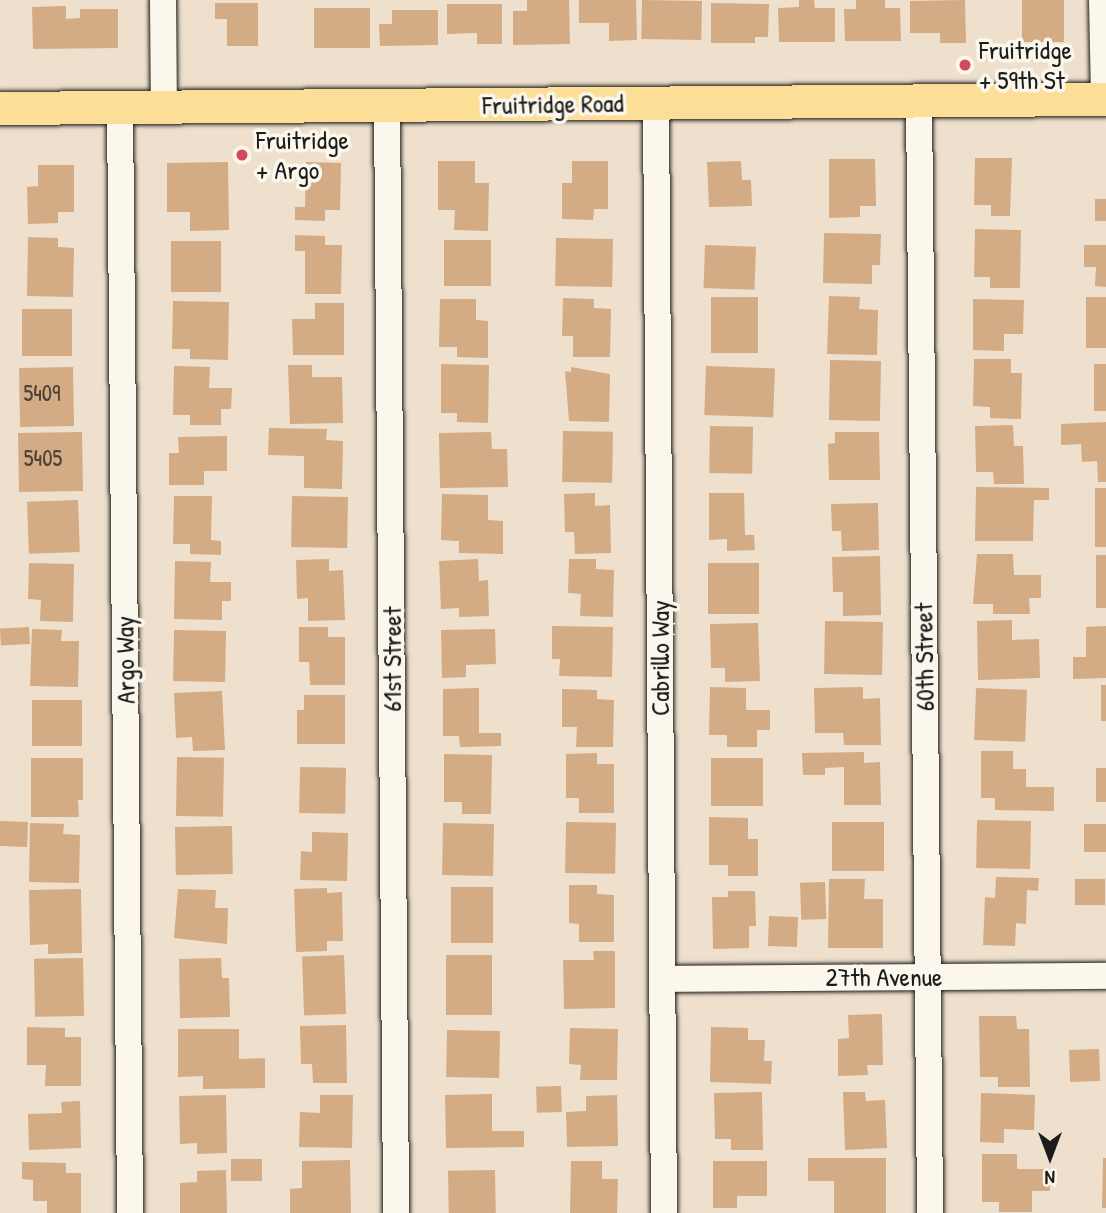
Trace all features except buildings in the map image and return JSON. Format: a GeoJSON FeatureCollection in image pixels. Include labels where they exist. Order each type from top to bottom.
{"type":"FeatureCollection","features":[{"type":"Feature","properties":{"kind":"main road","name":"Fruitridge Road"},"geometry":{"type":"LineString","coordinates":[[0,108],[1105,99]]}},
{"type":"Feature","properties":{"kind":"street"},"geometry":{"type":"LineString","coordinates":[[163,0],[164,107]]}},
{"type":"Feature","properties":{"kind":"street"},"geometry":{"type":"LineString","coordinates":[[1102,0],[1105,99]]}},
{"type":"Feature","properties":{"kind":"street","name":"60th Street"},"geometry":{"type":"LineString","coordinates":[[919,100],[930,1213]]}},
{"type":"Feature","properties":{"kind":"street","name":"Cabrillo Way"},"geometry":{"type":"LineString","coordinates":[[656,103],[664,1213]]}},
{"type":"Feature","properties":{"kind":"street","name":"61st Street"},"geometry":{"type":"LineString","coordinates":[[387,105],[396,1213]]}},
{"type":"Feature","properties":{"kind":"street","name":"Argo Way"},"geometry":{"type":"LineString","coordinates":[[120,107],[130,1213]]}},
{"type":"Feature","properties":{"kind":"street","name":"27th Avenue"},"geometry":{"type":"LineString","coordinates":[[662,979],[1106,976]]}},
{"type":"Feature","properties":{"kind":"place","name":"Fruitridge + 59th St"},"geometry":{"type":"Point","coordinates":[965,65]}},
{"type":"Feature","properties":{"kind":"place","name":"Fruitridge + Argo"},"geometry":{"type":"Point","coordinates":[242,155]}}]}
